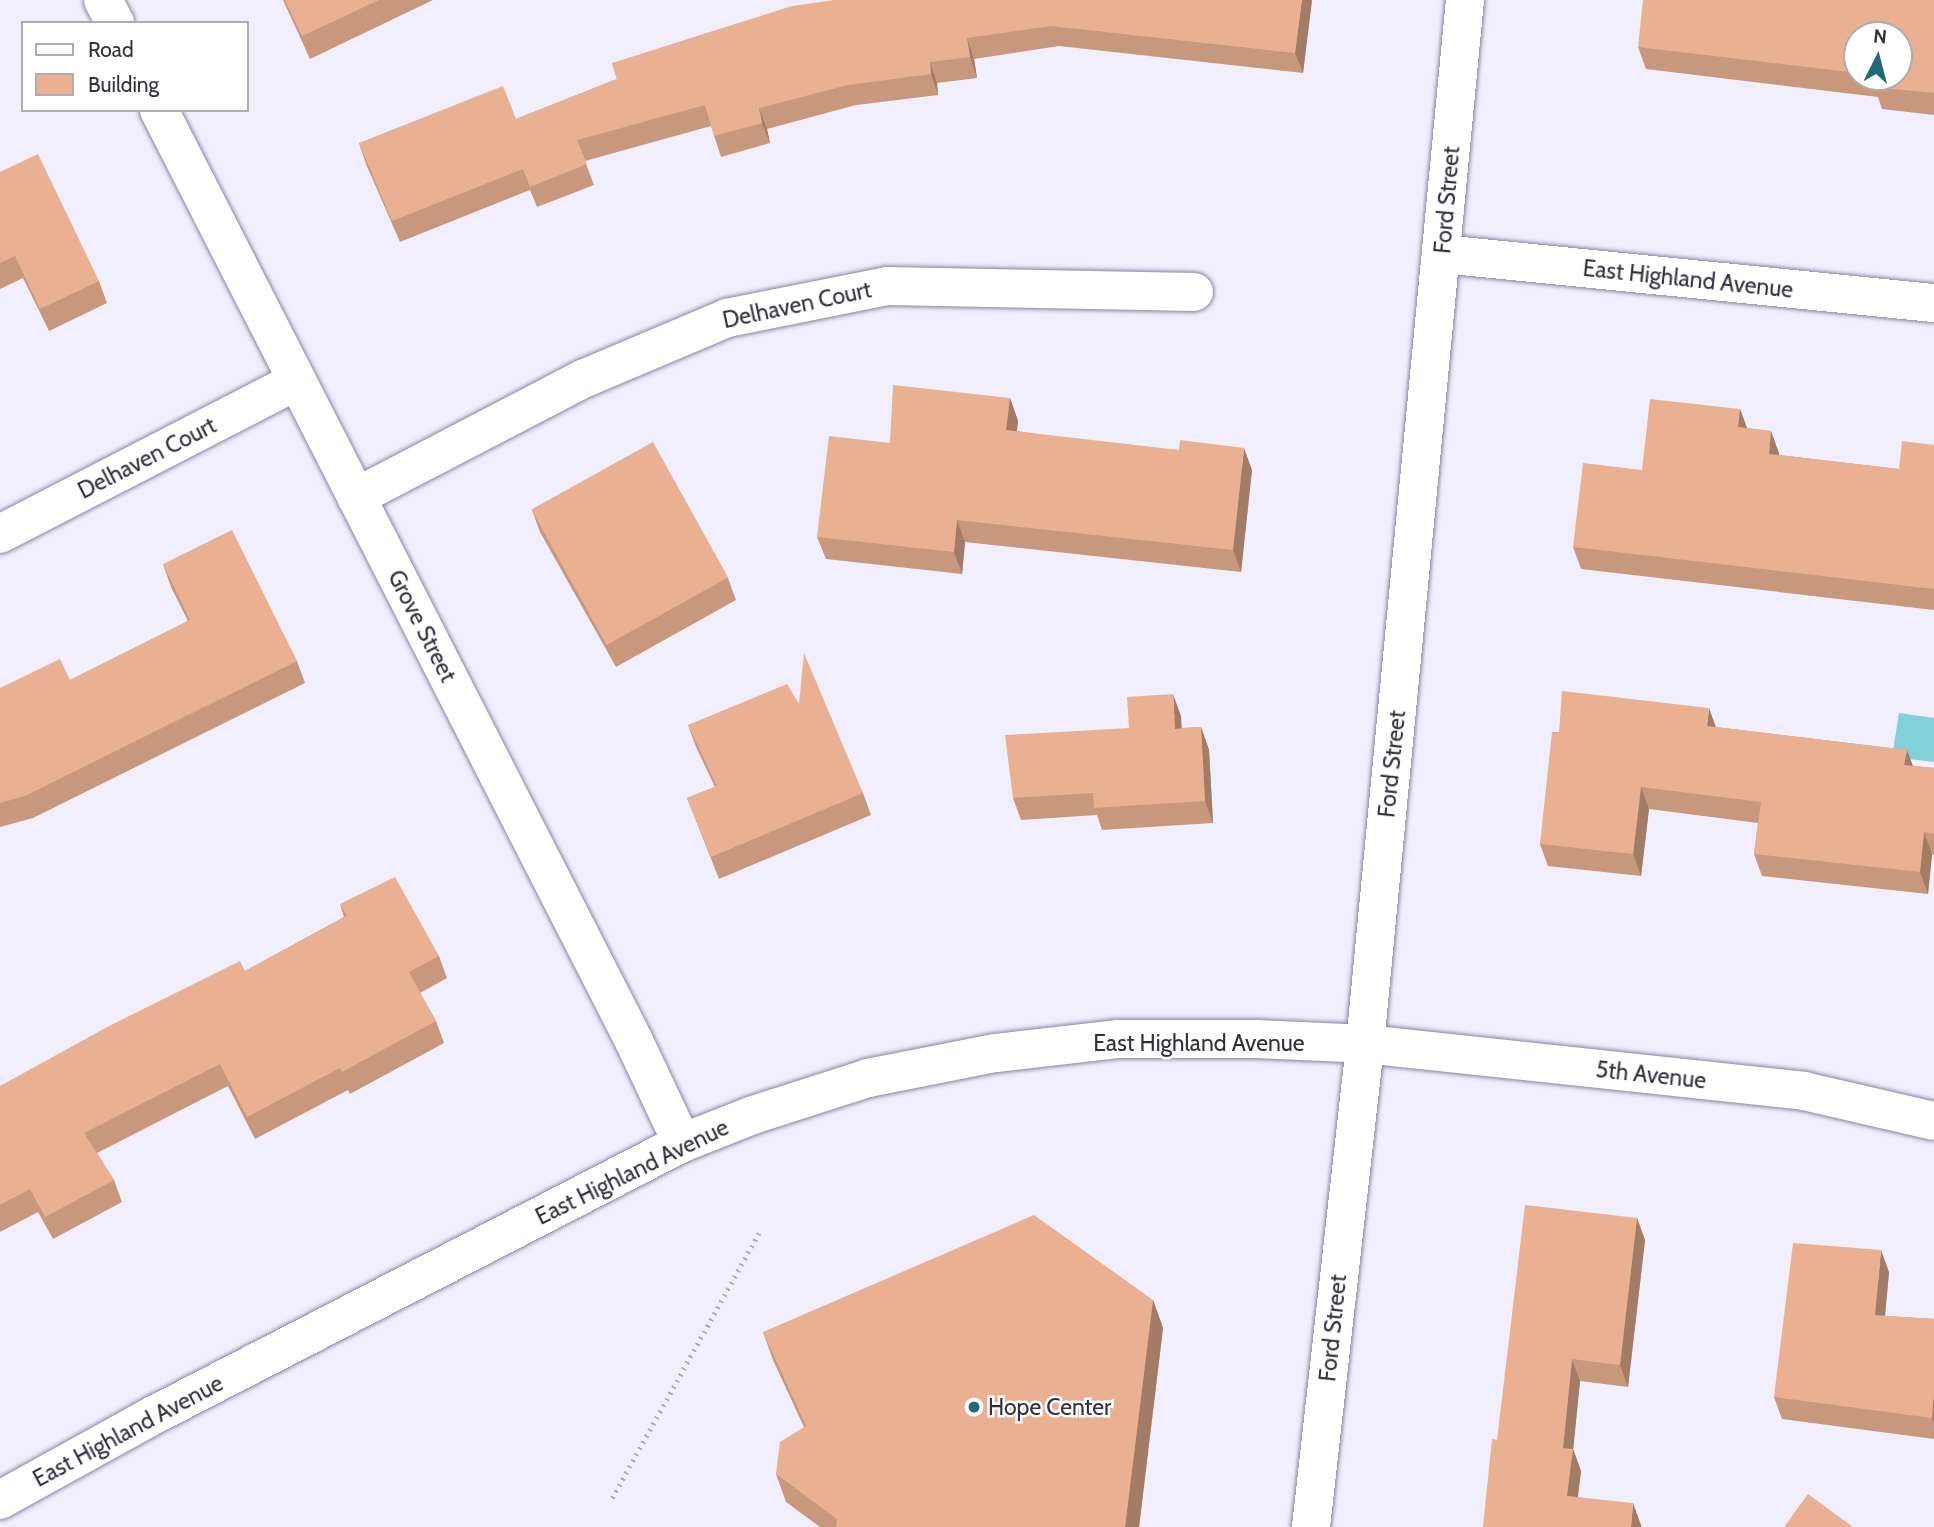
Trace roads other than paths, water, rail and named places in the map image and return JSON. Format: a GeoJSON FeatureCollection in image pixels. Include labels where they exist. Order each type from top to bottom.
{"type":"FeatureCollection","features":[{"type":"Feature","properties":{"kind":"main road"},"geometry":{"type":"LineString","coordinates":[[103,0],[114,21]]}},
{"type":"Feature","properties":{"kind":"main road","name":"Ford Street"},"geometry":{"type":"LineString","coordinates":[[1311,1527],[1365,1044],[1465,0]]}},
{"type":"Feature","properties":{"kind":"main road","name":"Grove Street"},"geometry":{"type":"LineString","coordinates":[[160,112],[295,382],[634,1041],[682,1143]]}},
{"type":"Feature","properties":{"kind":"main road","name":"East Highland Avenue"},"geometry":{"type":"LineString","coordinates":[[1442,254],[1934,303]]}},
{"type":"Feature","properties":{"kind":"main road","name":"Delhaven Court"},"geometry":{"type":"LineString","coordinates":[[356,497],[585,378],[727,318],[887,286],[1194,292]]}},
{"type":"Feature","properties":{"kind":"main road","name":"Delhaven Court"},"geometry":{"type":"LineString","coordinates":[[0,534],[295,382]]}},
{"type":"Feature","properties":{"kind":"main road","name":"East Highland Avenue"},"geometry":{"type":"LineString","coordinates":[[0,1500],[152,1416],[682,1143],[753,1115],[868,1078],[996,1053],[1119,1039],[1256,1039],[1365,1044]]}},
{"type":"Feature","properties":{"kind":"main road","name":"5th Avenue"},"geometry":{"type":"LineString","coordinates":[[1365,1044],[1804,1091],[1934,1121]]}},
{"type":"Feature","properties":{"kind":"water"},"geometry":{"type":"Polygon","coordinates":[[[1899,713],[1934,718],[1934,762],[1892,757],[1899,713]]]}},
{"type":"Feature","properties":{"kind":"place","name":"Hope Center"},"geometry":{"type":"Point","coordinates":[974,1407]}}]}
